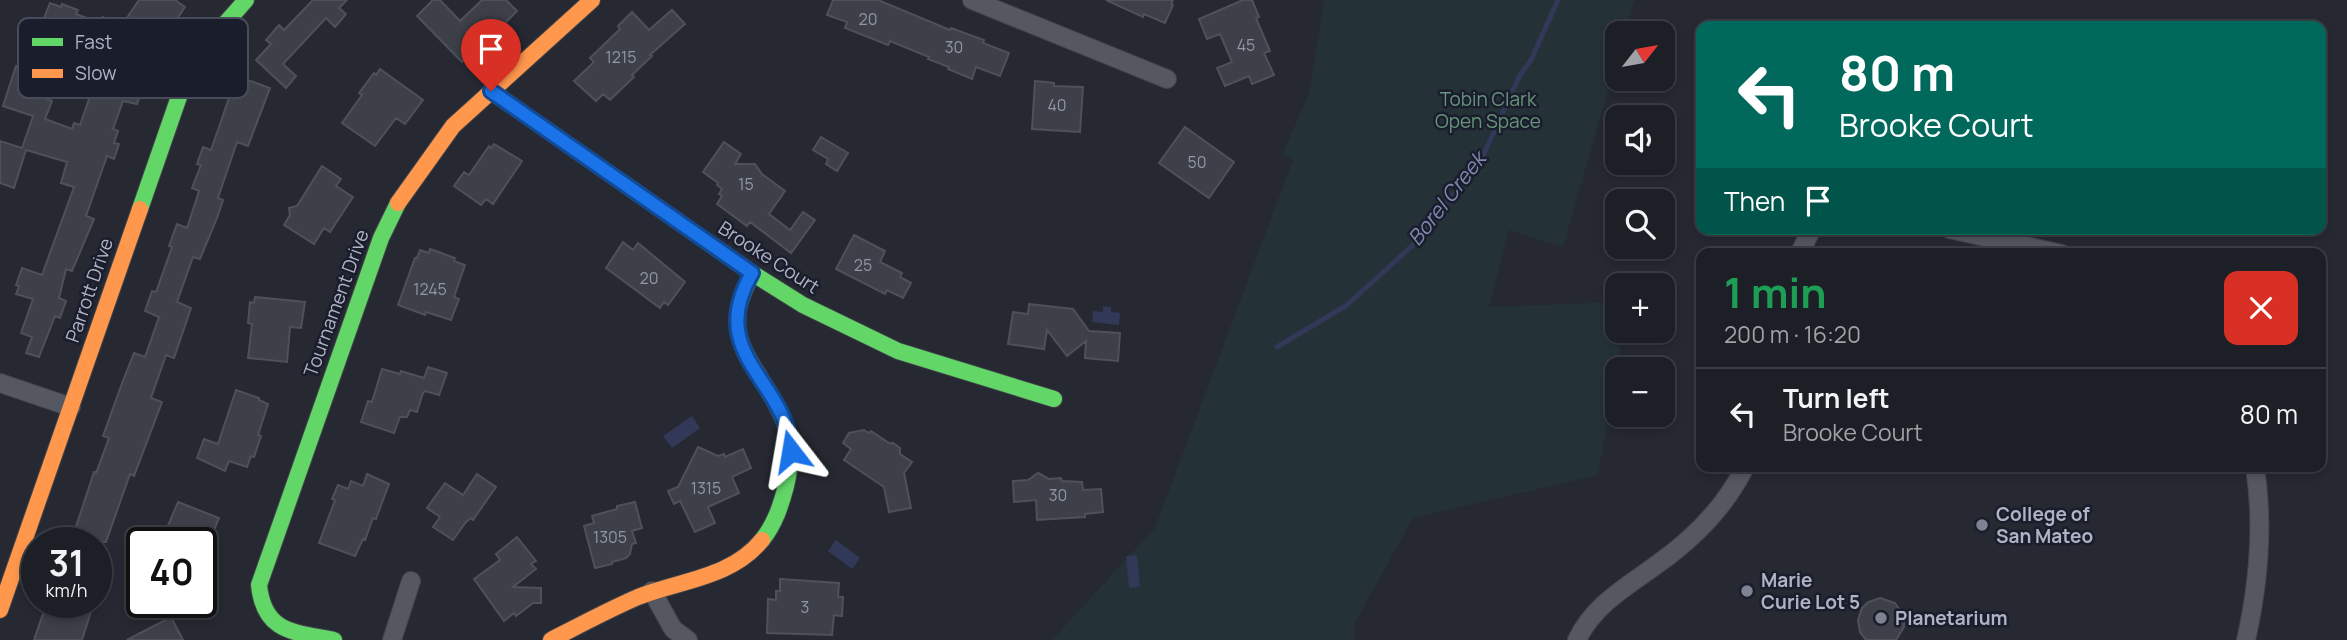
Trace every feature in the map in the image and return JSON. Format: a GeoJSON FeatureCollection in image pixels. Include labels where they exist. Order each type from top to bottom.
{"type":"FeatureCollection","features":[{"type":"Feature","properties":{"kind":"street","name":"Parrott Drive"},"geometry":{"type":"LineString","coordinates":[[230,18],[246,0]]}},
{"type":"Feature","properties":{"kind":"street","name":"Tournament Drive"},"geometry":{"type":"LineString","coordinates":[[334,640],[286,630],[271,620],[263,609],[259,585],[381,238],[400,201],[453,126],[592,0]]}},
{"type":"Feature","properties":{"kind":"street"},"geometry":{"type":"LineString","coordinates":[[972,0],[1167,79]]}},
{"type":"Feature","properties":{"kind":"street","name":"Brooke Court"},"geometry":{"type":"LineString","coordinates":[[491,91],[752,273],[803,305],[898,351],[1054,399]]}},
{"type":"Feature","properties":{"kind":"street","name":"Parrott Drive"},"geometry":{"type":"LineString","coordinates":[[0,610],[179,98]]}},
{"type":"Feature","properties":{"kind":"street"},"geometry":{"type":"LineString","coordinates":[[1976,235],[2035,248]]}},
{"type":"Feature","properties":{"kind":"street"},"geometry":{"type":"LineString","coordinates":[[551,640],[598,614],[652,591],[713,573],[744,558],[770,533],[783,500],[791,466],[790,437],[777,406],[747,360],[737,332],[739,304],[752,273]]}},
{"type":"Feature","properties":{"kind":"street"},"geometry":{"type":"LineString","coordinates":[[0,383],[71,407]]}},
{"type":"Feature","properties":{"kind":"street"},"geometry":{"type":"LineString","coordinates":[[1577,640],[1593,615],[1606,602],[1677,550],[1698,531],[1734,489],[1742,472]]}},
{"type":"Feature","properties":{"kind":"street"},"geometry":{"type":"LineString","coordinates":[[2246,640],[2257,584],[2260,550],[2256,472]]}},
{"type":"Feature","properties":{"kind":"street"},"geometry":{"type":"LineString","coordinates":[[392,640],[411,581]]}},
{"type":"Feature","properties":{"kind":"street"},"geometry":{"type":"LineString","coordinates":[[652,591],[673,629],[688,640]]}},
{"type":"Feature","properties":{"kind":"green space","name":"Tobin Clark Open Space"},"geometry":{"type":"Polygon","coordinates":[[[1324,0],[1634,0],[1628,21],[1605,21],[1605,91],[1608,91],[1563,247],[1509,230],[1489,307],[1605,302],[1605,343],[1621,343],[1618,357],[1605,357],[1606,427],[1598,475],[1413,518],[1354,624],[1354,640],[1052,640],[1155,528],[1293,160],[1282,155],[1309,93],[1324,0]]]}},
{"type":"Feature","properties":{"kind":"water"},"geometry":{"type":"Polygon","coordinates":[[[1103,306],[1111,307],[1111,312],[1120,313],[1119,325],[1092,322],[1093,311],[1103,312],[1103,306]]]}},
{"type":"Feature","properties":{"kind":"water"},"geometry":{"type":"Polygon","coordinates":[[[692,416],[700,428],[672,448],[663,436],[692,416]]]}},
{"type":"Feature","properties":{"kind":"water"},"geometry":{"type":"Polygon","coordinates":[[[836,540],[860,558],[852,569],[828,551],[836,540]]]}},
{"type":"Feature","properties":{"kind":"water"},"geometry":{"type":"Polygon","coordinates":[[[1137,555],[1140,587],[1129,588],[1126,556],[1137,555]]]}},
{"type":"Feature","properties":{"kind":"building"},"geometry":{"type":"Polygon","coordinates":[[[139,0],[175,0],[185,7],[177,18],[127,18],[139,0]]]}},
{"type":"Feature","properties":{"kind":"building"},"geometry":{"type":"Polygon","coordinates":[[[313,0],[347,0],[339,8],[346,14],[335,27],[326,18],[283,64],[296,76],[286,88],[256,60],[271,44],[266,40],[279,25],[284,30],[313,0]]]}},
{"type":"Feature","properties":{"kind":"building"},"geometry":{"type":"Polygon","coordinates":[[[433,0],[440,0],[460,21],[482,0],[506,0],[517,11],[477,51],[475,49],[462,62],[417,16],[433,0]]]}},
{"type":"Feature","properties":{"kind":"building"},"geometry":{"type":"Polygon","coordinates":[[[833,0],[878,0],[950,30],[951,28],[984,40],[983,43],[1009,53],[1000,76],[976,67],[972,79],[890,41],[888,45],[845,28],[847,22],[827,15],[833,0]]]}},
{"type":"Feature","properties":{"kind":"building"},"geometry":{"type":"Polygon","coordinates":[[[1106,0],[1173,0],[1173,5],[1165,23],[1144,14],[1143,17],[1106,0]]]}},
{"type":"Feature","properties":{"kind":"building"},"geometry":{"type":"Polygon","coordinates":[[[1243,0],[1252,0],[1259,17],[1256,18],[1270,51],[1264,53],[1274,75],[1252,84],[1249,76],[1225,86],[1217,68],[1232,62],[1220,34],[1207,39],[1199,19],[1243,0]]]}},
{"type":"Feature","properties":{"kind":"building"},"geometry":{"type":"Polygon","coordinates":[[[50,3],[78,10],[76,14],[87,18],[44,18],[50,3]]]}},
{"type":"Feature","properties":{"kind":"building"},"geometry":{"type":"Polygon","coordinates":[[[672,10],[685,24],[650,55],[652,56],[632,75],[634,77],[610,100],[603,94],[596,101],[574,81],[594,62],[590,58],[620,29],[618,26],[632,12],[649,30],[672,10]]]}},
{"type":"Feature","properties":{"kind":"building"},"geometry":{"type":"Polygon","coordinates":[[[16,66],[18,98],[44,98],[52,101],[45,119],[72,129],[74,123],[80,125],[89,98],[139,98],[137,104],[123,101],[113,129],[118,131],[114,143],[119,144],[114,159],[107,156],[86,216],[94,219],[72,271],[66,269],[59,298],[66,301],[60,318],[55,316],[39,357],[26,353],[32,337],[21,333],[33,299],[16,294],[19,286],[16,285],[22,268],[42,275],[74,187],[61,183],[67,162],[26,150],[14,188],[0,183],[0,141],[22,148],[33,116],[3,106],[16,66]]]}},
{"type":"Feature","properties":{"kind":"building"},"geometry":{"type":"Polygon","coordinates":[[[380,69],[423,100],[405,124],[396,118],[375,146],[342,123],[362,95],[359,93],[380,69]]]}},
{"type":"Feature","properties":{"kind":"building"},"geometry":{"type":"Polygon","coordinates":[[[248,80],[270,88],[248,146],[237,142],[218,198],[223,200],[217,218],[200,259],[193,257],[177,302],[191,308],[174,358],[166,355],[151,398],[162,402],[134,476],[130,474],[111,527],[76,527],[94,472],[96,473],[109,438],[103,436],[134,353],[145,357],[159,317],[145,311],[152,291],[156,292],[177,224],[187,228],[199,191],[192,188],[201,165],[197,164],[203,147],[211,150],[229,98],[248,98],[248,80]]]}},
{"type":"Feature","properties":{"kind":"building"},"geometry":{"type":"Polygon","coordinates":[[[1035,81],[1054,83],[1054,86],[1083,87],[1080,132],[1032,129],[1035,81]]]}},
{"type":"Feature","properties":{"kind":"building"},"geometry":{"type":"Polygon","coordinates":[[[1185,127],[1234,162],[1209,198],[1159,163],[1185,127]]]}},
{"type":"Feature","properties":{"kind":"building"},"geometry":{"type":"Polygon","coordinates":[[[821,137],[848,153],[837,171],[826,164],[828,159],[813,150],[821,137]]]}},
{"type":"Feature","properties":{"kind":"building"},"geometry":{"type":"Polygon","coordinates":[[[724,142],[741,154],[735,164],[755,164],[762,174],[785,191],[769,214],[790,230],[803,212],[815,220],[791,253],[750,222],[747,226],[717,204],[722,196],[719,194],[722,189],[703,172],[724,142]]]}},
{"type":"Feature","properties":{"kind":"building"},"geometry":{"type":"Polygon","coordinates":[[[494,144],[522,161],[493,204],[486,199],[481,205],[454,186],[464,172],[469,175],[489,146],[491,148],[494,144]]]}},
{"type":"Feature","properties":{"kind":"building"},"geometry":{"type":"Polygon","coordinates":[[[322,166],[341,179],[336,186],[353,197],[330,232],[324,228],[314,244],[284,225],[290,215],[289,208],[297,206],[322,166]]]}},
{"type":"Feature","properties":{"kind":"building"},"geometry":{"type":"Polygon","coordinates":[[[854,235],[885,251],[880,262],[902,273],[900,277],[911,283],[903,298],[887,290],[885,294],[836,269],[854,235]]]}},
{"type":"Feature","properties":{"kind":"building"},"geometry":{"type":"Polygon","coordinates":[[[623,242],[633,250],[638,243],[685,282],[668,305],[664,302],[660,308],[606,268],[623,242]]]}},
{"type":"Feature","properties":{"kind":"building"},"geometry":{"type":"Polygon","coordinates":[[[430,249],[455,258],[454,261],[465,265],[454,297],[459,299],[451,320],[426,312],[425,315],[398,305],[415,258],[420,250],[429,253],[430,249]]]}},
{"type":"Feature","properties":{"kind":"building"},"geometry":{"type":"Polygon","coordinates":[[[255,297],[305,302],[301,328],[290,327],[287,362],[248,358],[252,324],[248,323],[250,302],[254,303],[255,297]]]}},
{"type":"Feature","properties":{"kind":"building"},"geometry":{"type":"Polygon","coordinates":[[[1029,304],[1073,309],[1089,331],[1120,333],[1118,361],[1085,358],[1086,341],[1067,356],[1047,330],[1044,349],[1008,344],[1013,312],[1028,314],[1029,304]]]}},
{"type":"Feature","properties":{"kind":"building"},"geometry":{"type":"Polygon","coordinates":[[[428,367],[447,373],[439,395],[425,391],[417,412],[410,410],[407,417],[400,417],[394,433],[361,422],[368,401],[372,402],[382,369],[424,378],[428,367]]]}},
{"type":"Feature","properties":{"kind":"building"},"geometry":{"type":"Polygon","coordinates":[[[236,390],[268,404],[254,457],[251,456],[247,467],[229,461],[225,471],[197,458],[204,439],[218,444],[236,390]]]}},
{"type":"Feature","properties":{"kind":"building"},"geometry":{"type":"Polygon","coordinates":[[[864,430],[893,443],[900,448],[900,454],[912,462],[904,473],[911,508],[889,512],[884,487],[844,460],[851,449],[843,443],[849,433],[864,430]]]}},
{"type":"Feature","properties":{"kind":"building"},"geometry":{"type":"Polygon","coordinates":[[[698,447],[718,456],[724,454],[725,457],[743,449],[751,468],[732,477],[739,493],[708,507],[715,523],[695,532],[680,501],[674,504],[668,491],[678,487],[698,447]]]}},
{"type":"Feature","properties":{"kind":"building"},"geometry":{"type":"Polygon","coordinates":[[[1038,473],[1049,479],[1082,482],[1083,490],[1101,489],[1103,512],[1085,514],[1085,517],[1037,520],[1036,500],[1014,502],[1013,481],[1028,480],[1038,473]]]}},
{"type":"Feature","properties":{"kind":"building"},"geometry":{"type":"Polygon","coordinates":[[[367,474],[389,484],[376,519],[373,518],[365,540],[363,539],[355,556],[319,543],[338,485],[348,489],[351,481],[363,486],[367,474]]]}},
{"type":"Feature","properties":{"kind":"building"},"geometry":{"type":"Polygon","coordinates":[[[477,474],[496,487],[473,520],[471,518],[466,522],[453,540],[433,527],[440,517],[427,508],[445,483],[463,495],[477,474]]]}},
{"type":"Feature","properties":{"kind":"building"},"geometry":{"type":"Polygon","coordinates":[[[178,502],[219,518],[215,527],[167,527],[178,502]]]}},
{"type":"Feature","properties":{"kind":"building"},"geometry":{"type":"Polygon","coordinates":[[[635,502],[642,528],[632,531],[636,543],[632,544],[630,554],[612,564],[595,568],[584,526],[594,523],[592,516],[635,502]]]}},
{"type":"Feature","properties":{"kind":"building"},"geometry":{"type":"Polygon","coordinates":[[[517,537],[536,561],[531,564],[536,569],[513,587],[541,588],[541,603],[533,603],[504,621],[474,579],[500,560],[496,554],[517,537]]]}},
{"type":"Feature","properties":{"kind":"building"},"geometry":{"type":"Polygon","coordinates":[[[780,579],[839,583],[838,597],[843,597],[842,616],[834,615],[832,635],[767,633],[768,599],[776,600],[776,591],[780,591],[780,579]]]}},
{"type":"Feature","properties":{"kind":"building","name":"Planetarium"},"geometry":{"type":"Polygon","coordinates":[[[1880,598],[1895,603],[1904,616],[1904,627],[1896,640],[1866,640],[1860,632],[1858,620],[1862,608],[1868,602],[1880,598]]]}},
{"type":"Feature","properties":{"kind":"building"},"geometry":{"type":"Polygon","coordinates":[[[42,618],[89,618],[82,640],[34,640],[42,618]]]}},
{"type":"Feature","properties":{"kind":"building"},"geometry":{"type":"Polygon","coordinates":[[[172,618],[183,640],[127,640],[172,618]]]}},
{"type":"Feature","properties":{"kind":"waterway","name":"Borel Creek"},"geometry":{"type":"LineString","coordinates":[[1277,347],[1347,305],[1413,245],[1481,160],[1558,0]]}},
{"type":"Feature","properties":{"kind":"traffic: fast"},"geometry":{"type":"LineString","coordinates":[[230,18],[246,0]]}},
{"type":"Feature","properties":{"kind":"traffic: fast"},"geometry":{"type":"LineString","coordinates":[[491,91],[752,273],[803,305],[898,351],[1054,399]]}},
{"type":"Feature","properties":{"kind":"traffic: fast"},"geometry":{"type":"LineString","coordinates":[[140,209],[179,98]]}},
{"type":"Feature","properties":{"kind":"traffic: fast"},"geometry":{"type":"LineString","coordinates":[[334,640],[283,628],[267,613],[259,585],[381,238],[398,203]]}},
{"type":"Feature","properties":{"kind":"traffic: fast"},"geometry":{"type":"LineString","coordinates":[[752,273],[742,296],[737,327],[742,345],[781,415],[786,427],[790,454],[782,500],[774,521],[762,540]]}},
{"type":"Feature","properties":{"kind":"traffic: slow"},"geometry":{"type":"LineString","coordinates":[[398,203],[453,126],[592,0]]}},
{"type":"Feature","properties":{"kind":"traffic: slow"},"geometry":{"type":"LineString","coordinates":[[0,610],[140,209]]}},
{"type":"Feature","properties":{"kind":"traffic: slow"},"geometry":{"type":"LineString","coordinates":[[551,640],[638,597],[736,563],[762,540]]}},
{"type":"Feature","properties":{"kind":"place","name":"College of San Mateo"},"geometry":{"type":"Point","coordinates":[1982,525]}},
{"type":"Feature","properties":{"kind":"place","name":"Marie Curie Lot 5"},"geometry":{"type":"Point","coordinates":[1747,591]}},
{"type":"Feature","properties":{"kind":"place","name":"Planetarium"},"geometry":{"type":"Point","coordinates":[1881,618]}},
{"type":"Feature","properties":{"kind":"route"},"geometry":{"type":"LineString","coordinates":[[491,91],[752,273],[739,304],[737,332],[747,360],[777,406],[790,437],[791,451]]}}]}
